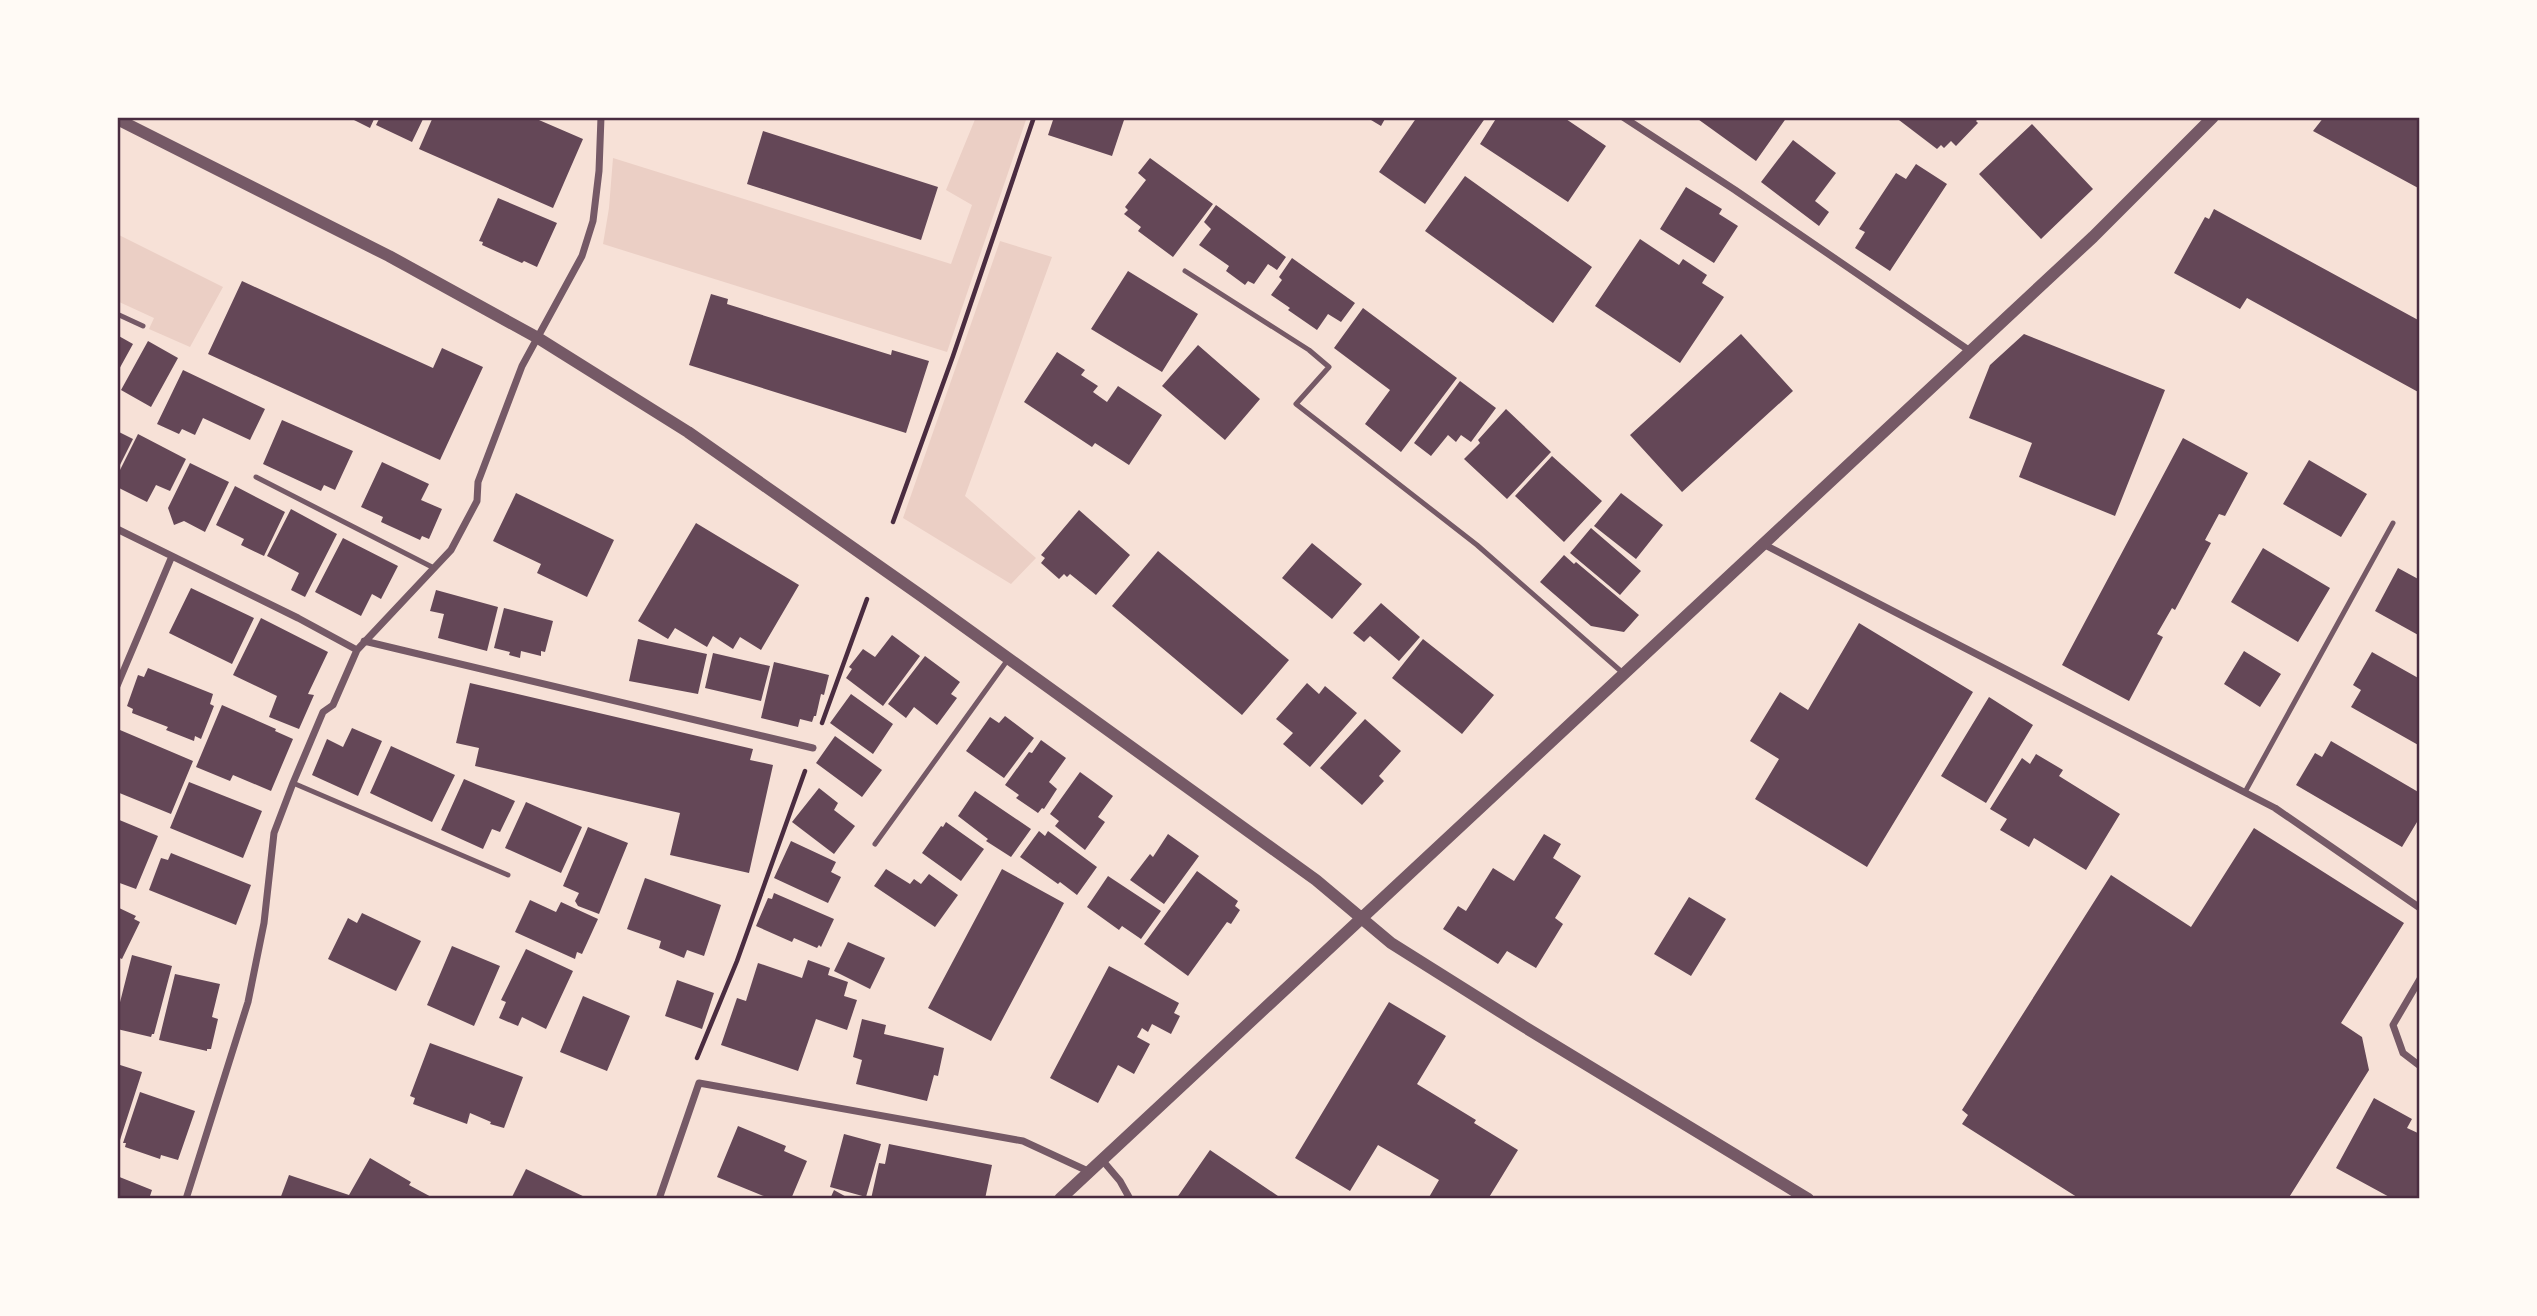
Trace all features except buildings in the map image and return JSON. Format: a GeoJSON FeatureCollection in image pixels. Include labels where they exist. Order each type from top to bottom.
{"type":"FeatureCollection","features":[{"type":"Feature","properties":{"kind":"street"},"geometry":{"type":"LineString","coordinates":[[186,1199],[248,1002],[264,923],[274,833],[293,783],[323,712],[333,705],[357,650],[451,550],[477,501],[478,482],[522,366],[582,256],[593,221],[599,171],[601,117]]}},
{"type":"Feature","properties":{"kind":"street"},"geometry":{"type":"LineString","coordinates":[[1623,117],[1970,351]]}},
{"type":"Feature","properties":{"kind":"street"},"geometry":{"type":"LineString","coordinates":[[1060,1199],[2093,237],[2213,117]]}},
{"type":"Feature","properties":{"kind":"street"},"geometry":{"type":"LineString","coordinates":[[118,119],[389,256],[537,338],[688,432],[1009,658],[1315,880],[1391,943],[1808,1199]]}},
{"type":"Feature","properties":{"kind":"street"},"geometry":{"type":"LineString","coordinates":[[117,529],[357,650]]}},
{"type":"Feature","properties":{"kind":"street"},"geometry":{"type":"LineString","coordinates":[[1763,544],[2275,808],[2420,908]]}},
{"type":"Feature","properties":{"kind":"street"},"geometry":{"type":"LineString","coordinates":[[117,686],[172,556]]}},
{"type":"Feature","properties":{"kind":"street"},"geometry":{"type":"LineString","coordinates":[[364,641],[813,748]]}},
{"type":"Feature","properties":{"kind":"street"},"geometry":{"type":"LineString","coordinates":[[2420,979],[2393,1025],[2403,1053],[2420,1066]]}},
{"type":"Feature","properties":{"kind":"street"},"geometry":{"type":"LineString","coordinates":[[659,1199],[699,1083],[1023,1141],[1090,1172]]}},
{"type":"Feature","properties":{"kind":"street"},"geometry":{"type":"LineString","coordinates":[[1103,1161],[1120,1181],[1130,1199]]}},
{"type":"Feature","properties":{"kind":"lane"},"geometry":{"type":"LineString","coordinates":[[1185,271],[1309,350],[1329,367],[1296,404],[1477,545],[1623,673]]}},
{"type":"Feature","properties":{"kind":"lane"},"geometry":{"type":"LineString","coordinates":[[117,314],[143,326]]}},
{"type":"Feature","properties":{"kind":"lane"},"geometry":{"type":"LineString","coordinates":[[256,477],[433,568]]}},
{"type":"Feature","properties":{"kind":"lane"},"geometry":{"type":"LineString","coordinates":[[2245,792],[2393,523]]}},
{"type":"Feature","properties":{"kind":"lane"},"geometry":{"type":"LineString","coordinates":[[875,844],[1009,658]]}},
{"type":"Feature","properties":{"kind":"lane"},"geometry":{"type":"LineString","coordinates":[[293,783],[508,875]]}},
{"type":"Feature","properties":{"kind":"path"},"geometry":{"type":"LineString","coordinates":[[893,522],[1034,117]]}},
{"type":"Feature","properties":{"kind":"path"},"geometry":{"type":"LineString","coordinates":[[699,1083],[696,1059],[737,961],[867,599]]}},
{"type":"Feature","properties":{"kind":"shaded area"},"geometry":{"type":"Polygon","coordinates":[[[976,117],[1027,117],[947,352],[603,244],[613,158],[951,264],[972,205],[946,190],[976,117]]]}},
{"type":"Feature","properties":{"kind":"shaded area"},"geometry":{"type":"Polygon","coordinates":[[[117,234],[223,287],[190,347],[149,329],[154,318],[117,301],[117,234]]]}},
{"type":"Feature","properties":{"kind":"shaded area"},"geometry":{"type":"Polygon","coordinates":[[[1000,241],[1052,257],[965,496],[1036,558],[1011,584],[903,518],[1000,241]]]}}]}
